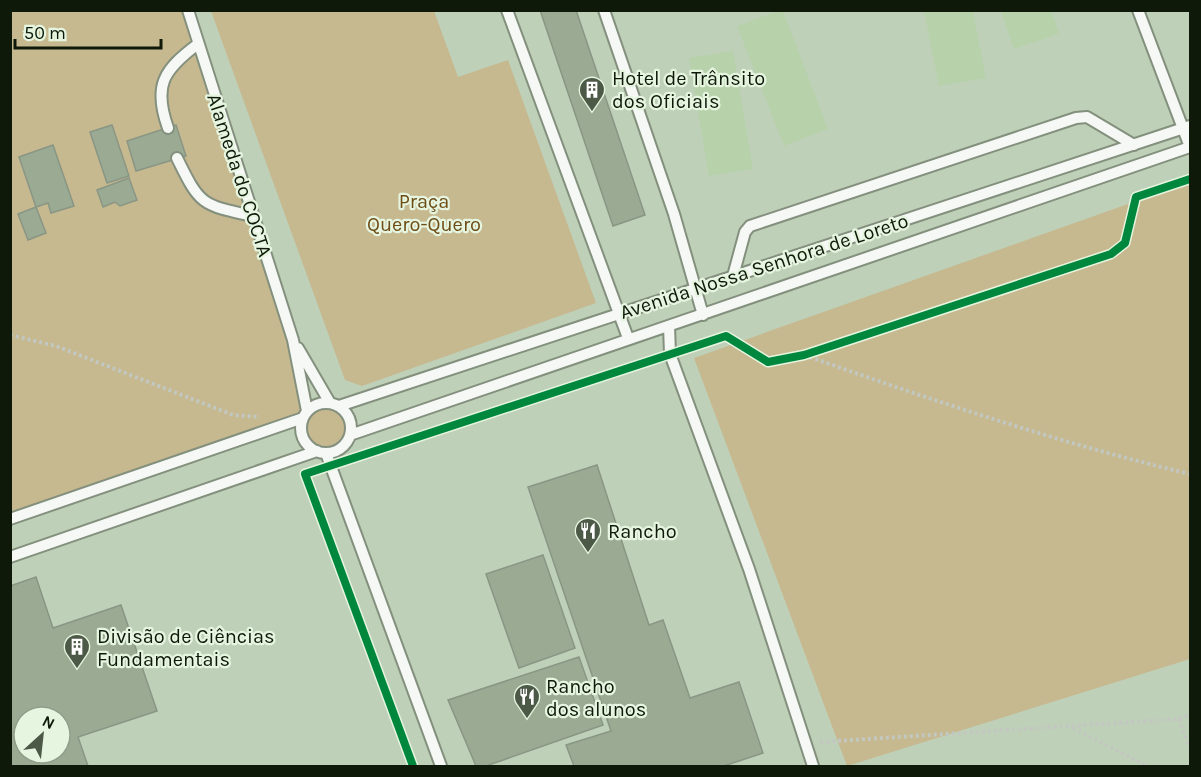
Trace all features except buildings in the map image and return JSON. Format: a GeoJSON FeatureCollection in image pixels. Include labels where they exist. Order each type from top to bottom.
{"type":"FeatureCollection","features":[{"type":"Feature","properties":{"kind":"lane","name":"Alameda do COCTA"},"geometry":{"type":"LineString","coordinates":[[188,10],[293,340]]}},
{"type":"Feature","properties":{"kind":"lane"},"geometry":{"type":"LineString","coordinates":[[507,10],[628,338]]}},
{"type":"Feature","properties":{"kind":"lane"},"geometry":{"type":"LineString","coordinates":[[604,10],[674,214],[703,315]]}},
{"type":"Feature","properties":{"kind":"lane"},"geometry":{"type":"LineString","coordinates":[[1138,10],[1187,128],[1190,147]]}},
{"type":"Feature","properties":{"kind":"lane"},"geometry":{"type":"LineString","coordinates":[[168,128],[159,99],[162,84],[178,59],[198,44]]}},
{"type":"Feature","properties":{"kind":"lane"},"geometry":{"type":"LineString","coordinates":[[734,276],[745,232],[750,226],[1065,122],[1087,117],[1134,145]]}},
{"type":"Feature","properties":{"kind":"lane","name":"Avenida Nossa Senhora de Loreto"},"geometry":{"type":"LineString","coordinates":[[334,405],[1187,128]]}},
{"type":"Feature","properties":{"kind":"lane","name":"Avenida Nossa Senhora de Loreto"},"geometry":{"type":"LineString","coordinates":[[350,435],[1190,147]]}},
{"type":"Feature","properties":{"kind":"lane"},"geometry":{"type":"LineString","coordinates":[[177,158],[195,196],[216,207],[253,216]]}},
{"type":"Feature","properties":{"kind":"lane"},"geometry":{"type":"LineString","coordinates":[[669,326],[670,354],[749,569],[813,766]]}},
{"type":"Feature","properties":{"kind":"lane"},"geometry":{"type":"LineString","coordinates":[[10,557],[322,452],[341,448],[350,435],[350,419],[334,405],[293,340]]}},
{"type":"Feature","properties":{"kind":"lane"},"geometry":{"type":"LineString","coordinates":[[293,340],[305,415]]}},
{"type":"Feature","properties":{"kind":"lane"},"geometry":{"type":"LineString","coordinates":[[334,405],[314,406],[305,415],[301,426],[305,441],[322,452],[441,766]]}},
{"type":"Feature","properties":{"kind":"lane"},"geometry":{"type":"LineString","coordinates":[[10,519],[305,415]]}},
{"type":"Feature","properties":{"kind":"path"},"geometry":{"type":"LineString","coordinates":[[10,335],[56,346],[233,415],[268,417]]}},
{"type":"Feature","properties":{"kind":"path"},"geometry":{"type":"LineString","coordinates":[[795,357],[815,352]]}},
{"type":"Feature","properties":{"kind":"path"},"geometry":{"type":"LineString","coordinates":[[804,355],[907,392],[1098,452],[1191,474]]}},
{"type":"Feature","properties":{"kind":"path"},"geometry":{"type":"LineString","coordinates":[[804,743],[1073,728],[1179,719],[1191,715]]}},
{"type":"Feature","properties":{"kind":"path"},"geometry":{"type":"LineString","coordinates":[[1179,719],[1191,748]]}},
{"type":"Feature","properties":{"kind":"path"},"geometry":{"type":"LineString","coordinates":[[1073,728],[1147,766]]}},
{"type":"Feature","properties":{"kind":"shaded area"},"geometry":{"type":"Polygon","coordinates":[[[777,11],[783,11],[828,129],[784,146],[737,26],[777,11]]]}},
{"type":"Feature","properties":{"kind":"shaded area"},"geometry":{"type":"Polygon","coordinates":[[[924,11],[973,11],[986,78],[939,86],[924,11]]]}},
{"type":"Feature","properties":{"kind":"shaded area"},"geometry":{"type":"Polygon","coordinates":[[[1001,11],[1052,11],[1059,34],[1014,49],[1001,11]]]}},
{"type":"Feature","properties":{"kind":"shaded area"},"geometry":{"type":"Polygon","coordinates":[[[733,51],[753,169],[709,176],[689,58],[733,51]]]}},
{"type":"Feature","properties":{"kind":"green space"},"geometry":{"type":"Polygon","coordinates":[[[10,11],[190,11],[293,340],[303,418],[10,519],[10,11]]]}},
{"type":"Feature","properties":{"kind":"green space","name":"Praça Quero-Quero"},"geometry":{"type":"Polygon","coordinates":[[[211,11],[434,11],[458,77],[508,60],[596,303],[362,386],[345,380],[211,11]]]}},
{"type":"Feature","properties":{"kind":"green space"},"geometry":{"type":"Polygon","coordinates":[[[1190,182],[1190,659],[847,766],[694,358],[1190,182]]]}},
{"type":"Feature","properties":{"kind":"green space"},"geometry":{"type":"Polygon","coordinates":[[[326,409],[333,410],[339,415],[344,421],[344,435],[339,441],[333,446],[326,447],[319,446],[313,441],[308,435],[307,428],[308,421],[313,415],[319,410],[326,409]]]}},
{"type":"Feature","properties":{"kind":"cycle path"},"geometry":{"type":"LineString","coordinates":[[413,766],[305,474],[726,336],[768,362],[804,355],[1111,254],[1125,243],[1136,197],[1190,179]]}},
{"type":"Feature","properties":{"kind":"place","name":"Hotel de Trânsito dos Oficiais"},"geometry":{"type":"Point","coordinates":[592,113]}},
{"type":"Feature","properties":{"kind":"place","name":"Rancho"},"geometry":{"type":"Point","coordinates":[588,554]}},
{"type":"Feature","properties":{"kind":"place","name":"Divisão de Ciências Fundamentais"},"geometry":{"type":"Point","coordinates":[77,670]}},
{"type":"Feature","properties":{"kind":"place","name":"Rancho dos alunos"},"geometry":{"type":"Point","coordinates":[527,720]}}]}
